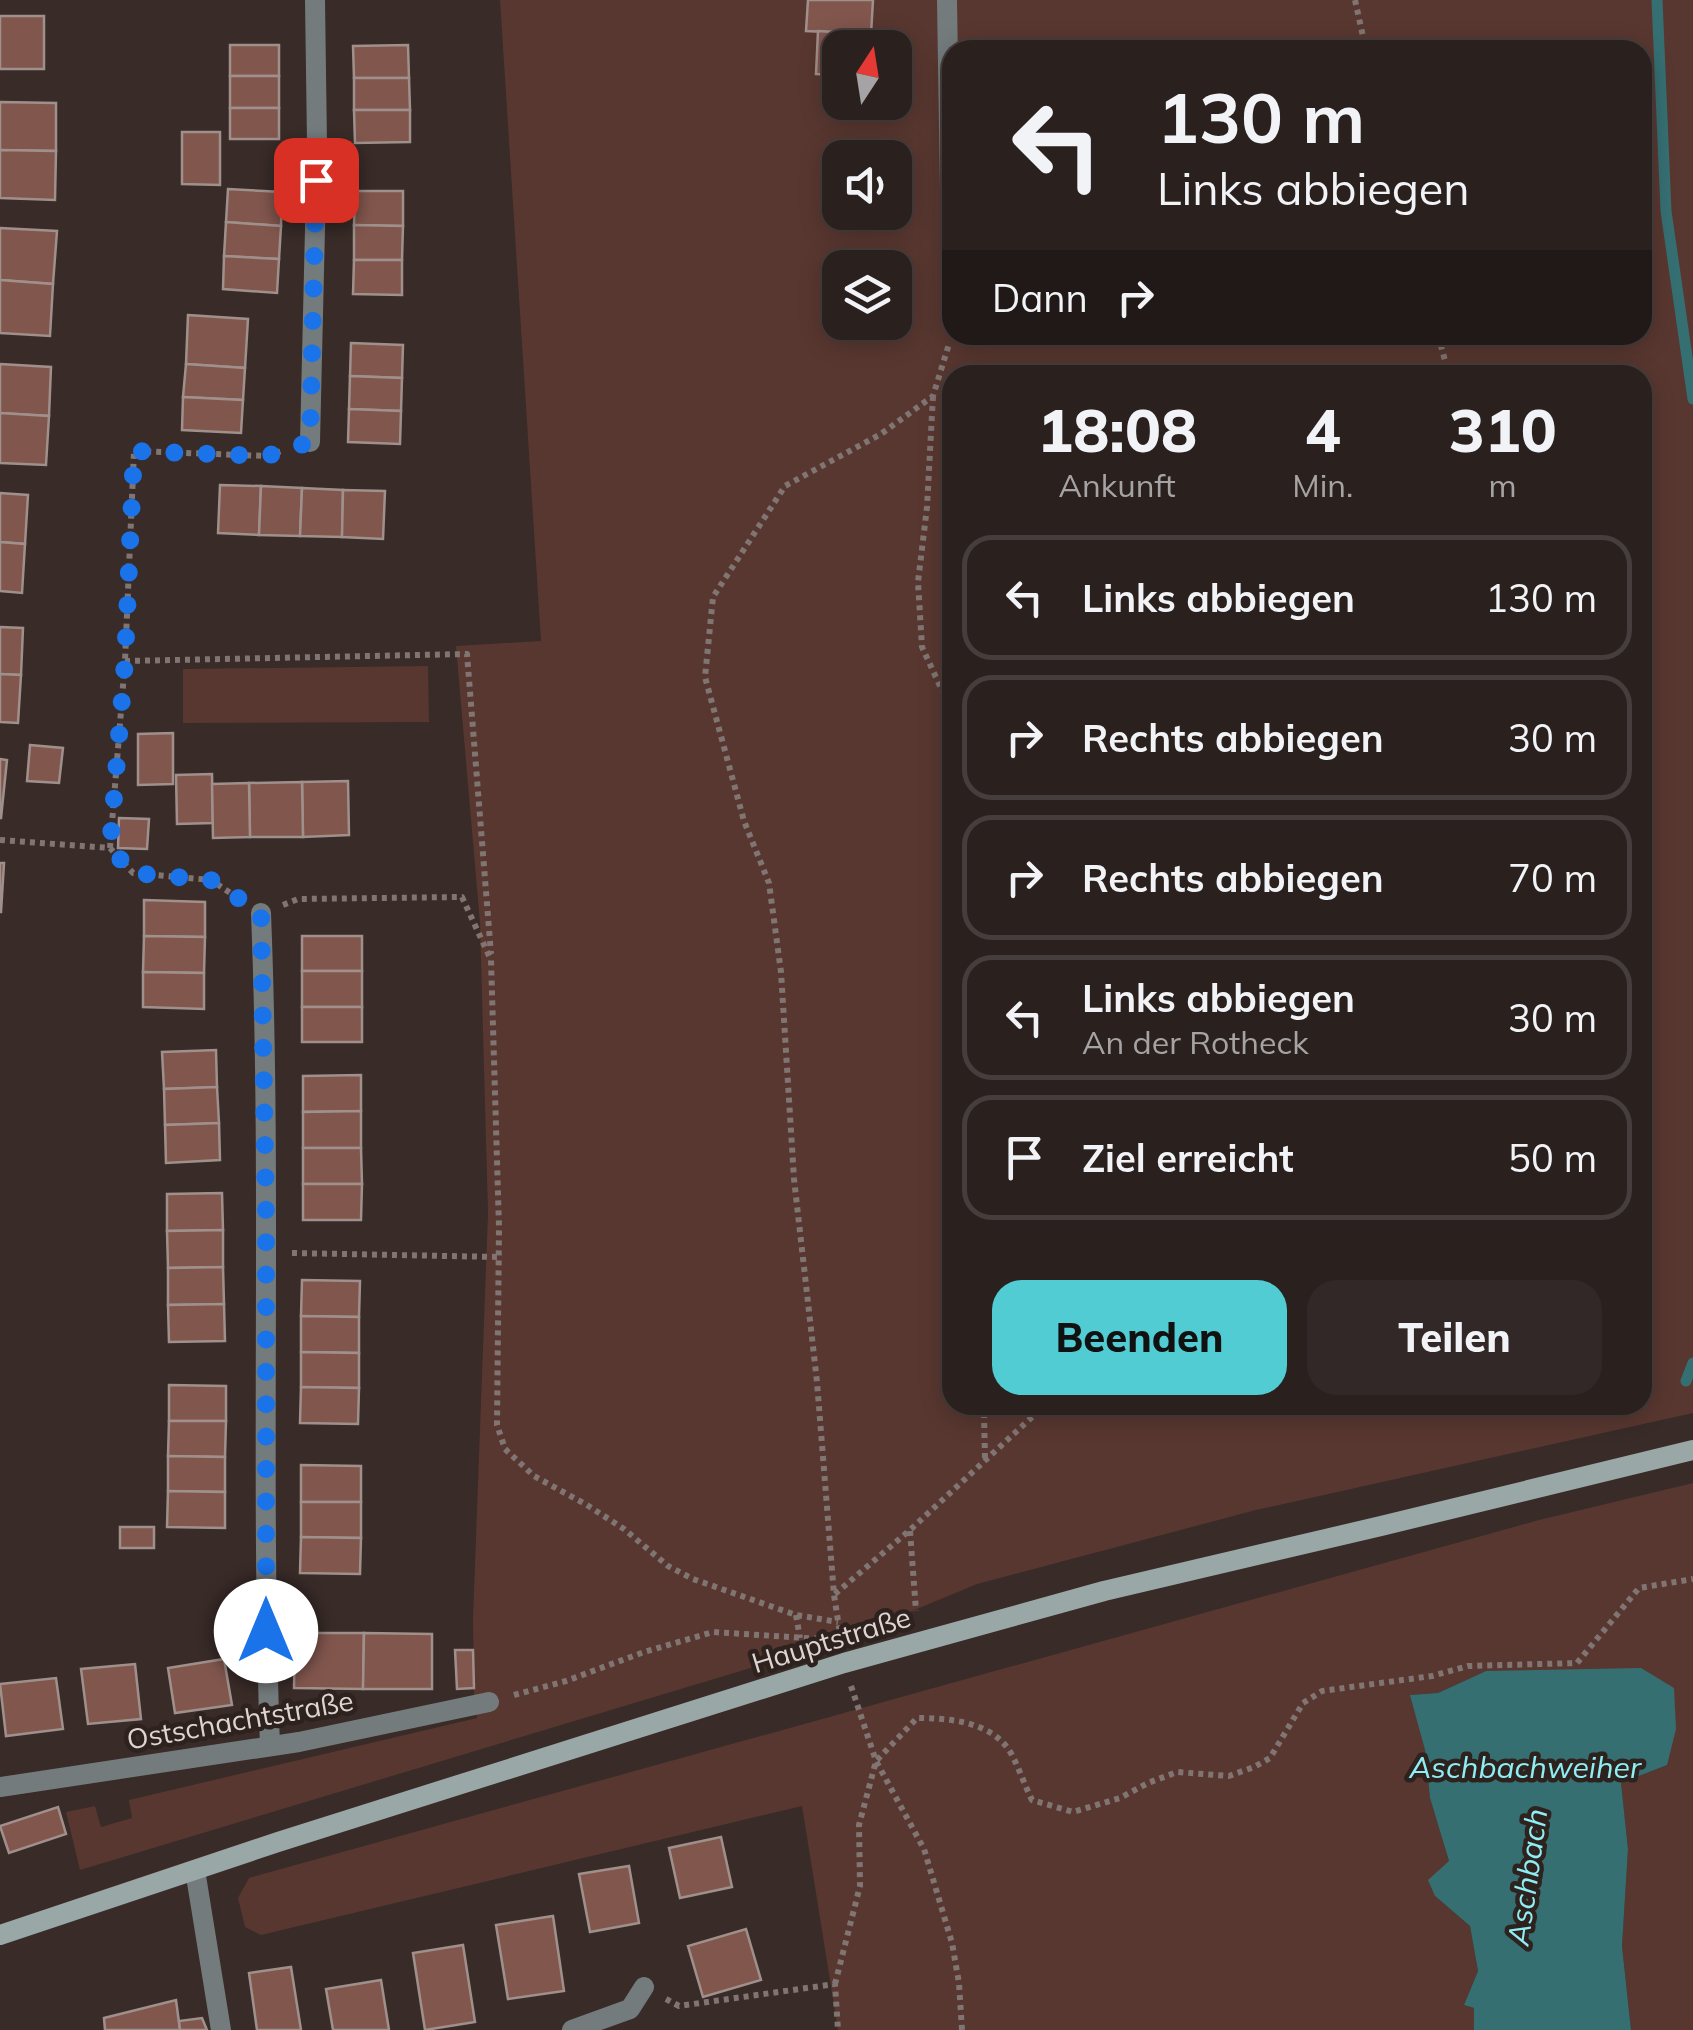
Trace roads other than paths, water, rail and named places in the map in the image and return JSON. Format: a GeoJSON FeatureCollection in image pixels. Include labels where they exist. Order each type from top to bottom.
{"type":"FeatureCollection","features":[{"type":"Feature","properties":{"kind":"main road","name":"Hauptstraße"},"geometry":{"type":"LineString","coordinates":[[0,1934],[881,1652],[1104,1590],[1693,1450]]}},
{"type":"Feature","properties":{"kind":"street"},"geometry":{"type":"LineString","coordinates":[[310,442],[317,143],[314,0]]}},
{"type":"Feature","properties":{"kind":"street"},"geometry":{"type":"LineString","coordinates":[[948,0],[949,40]]}},
{"type":"Feature","properties":{"kind":"street"},"geometry":{"type":"LineString","coordinates":[[261,913],[270,1746]]}},
{"type":"Feature","properties":{"kind":"street","name":"Ostschachtstraße"},"geometry":{"type":"LineString","coordinates":[[0,1787],[299,1742],[489,1702]]}},
{"type":"Feature","properties":{"kind":"street"},"geometry":{"type":"LineString","coordinates":[[194,1870],[222,2030]]}},
{"type":"Feature","properties":{"kind":"street"},"geometry":{"type":"LineString","coordinates":[[572,2030],[630,2009],[644,1987]]}},
{"type":"Feature","properties":{"kind":"water","name":"Aschbachweiher"},"geometry":{"type":"Polygon","coordinates":[[[1641,1668],[1674,1688],[1676,1729],[1667,1765],[1621,1783],[1628,1849],[1622,1946],[1631,2030],[1474,2030],[1474,2008],[1464,2005],[1478,1971],[1470,1926],[1435,1896],[1428,1880],[1449,1861],[1430,1798],[1425,1750],[1410,1695],[1438,1693],[1486,1671],[1641,1668]]]}},
{"type":"Feature","properties":{"kind":"waterway","name":"Aschbach"},"geometry":{"type":"LineString","coordinates":[[1657,0],[1666,211],[1693,399]]}},
{"type":"Feature","properties":{"kind":"waterway","name":"Aschbach"},"geometry":{"type":"LineString","coordinates":[[1686,1381],[1693,1363]]}}]}
